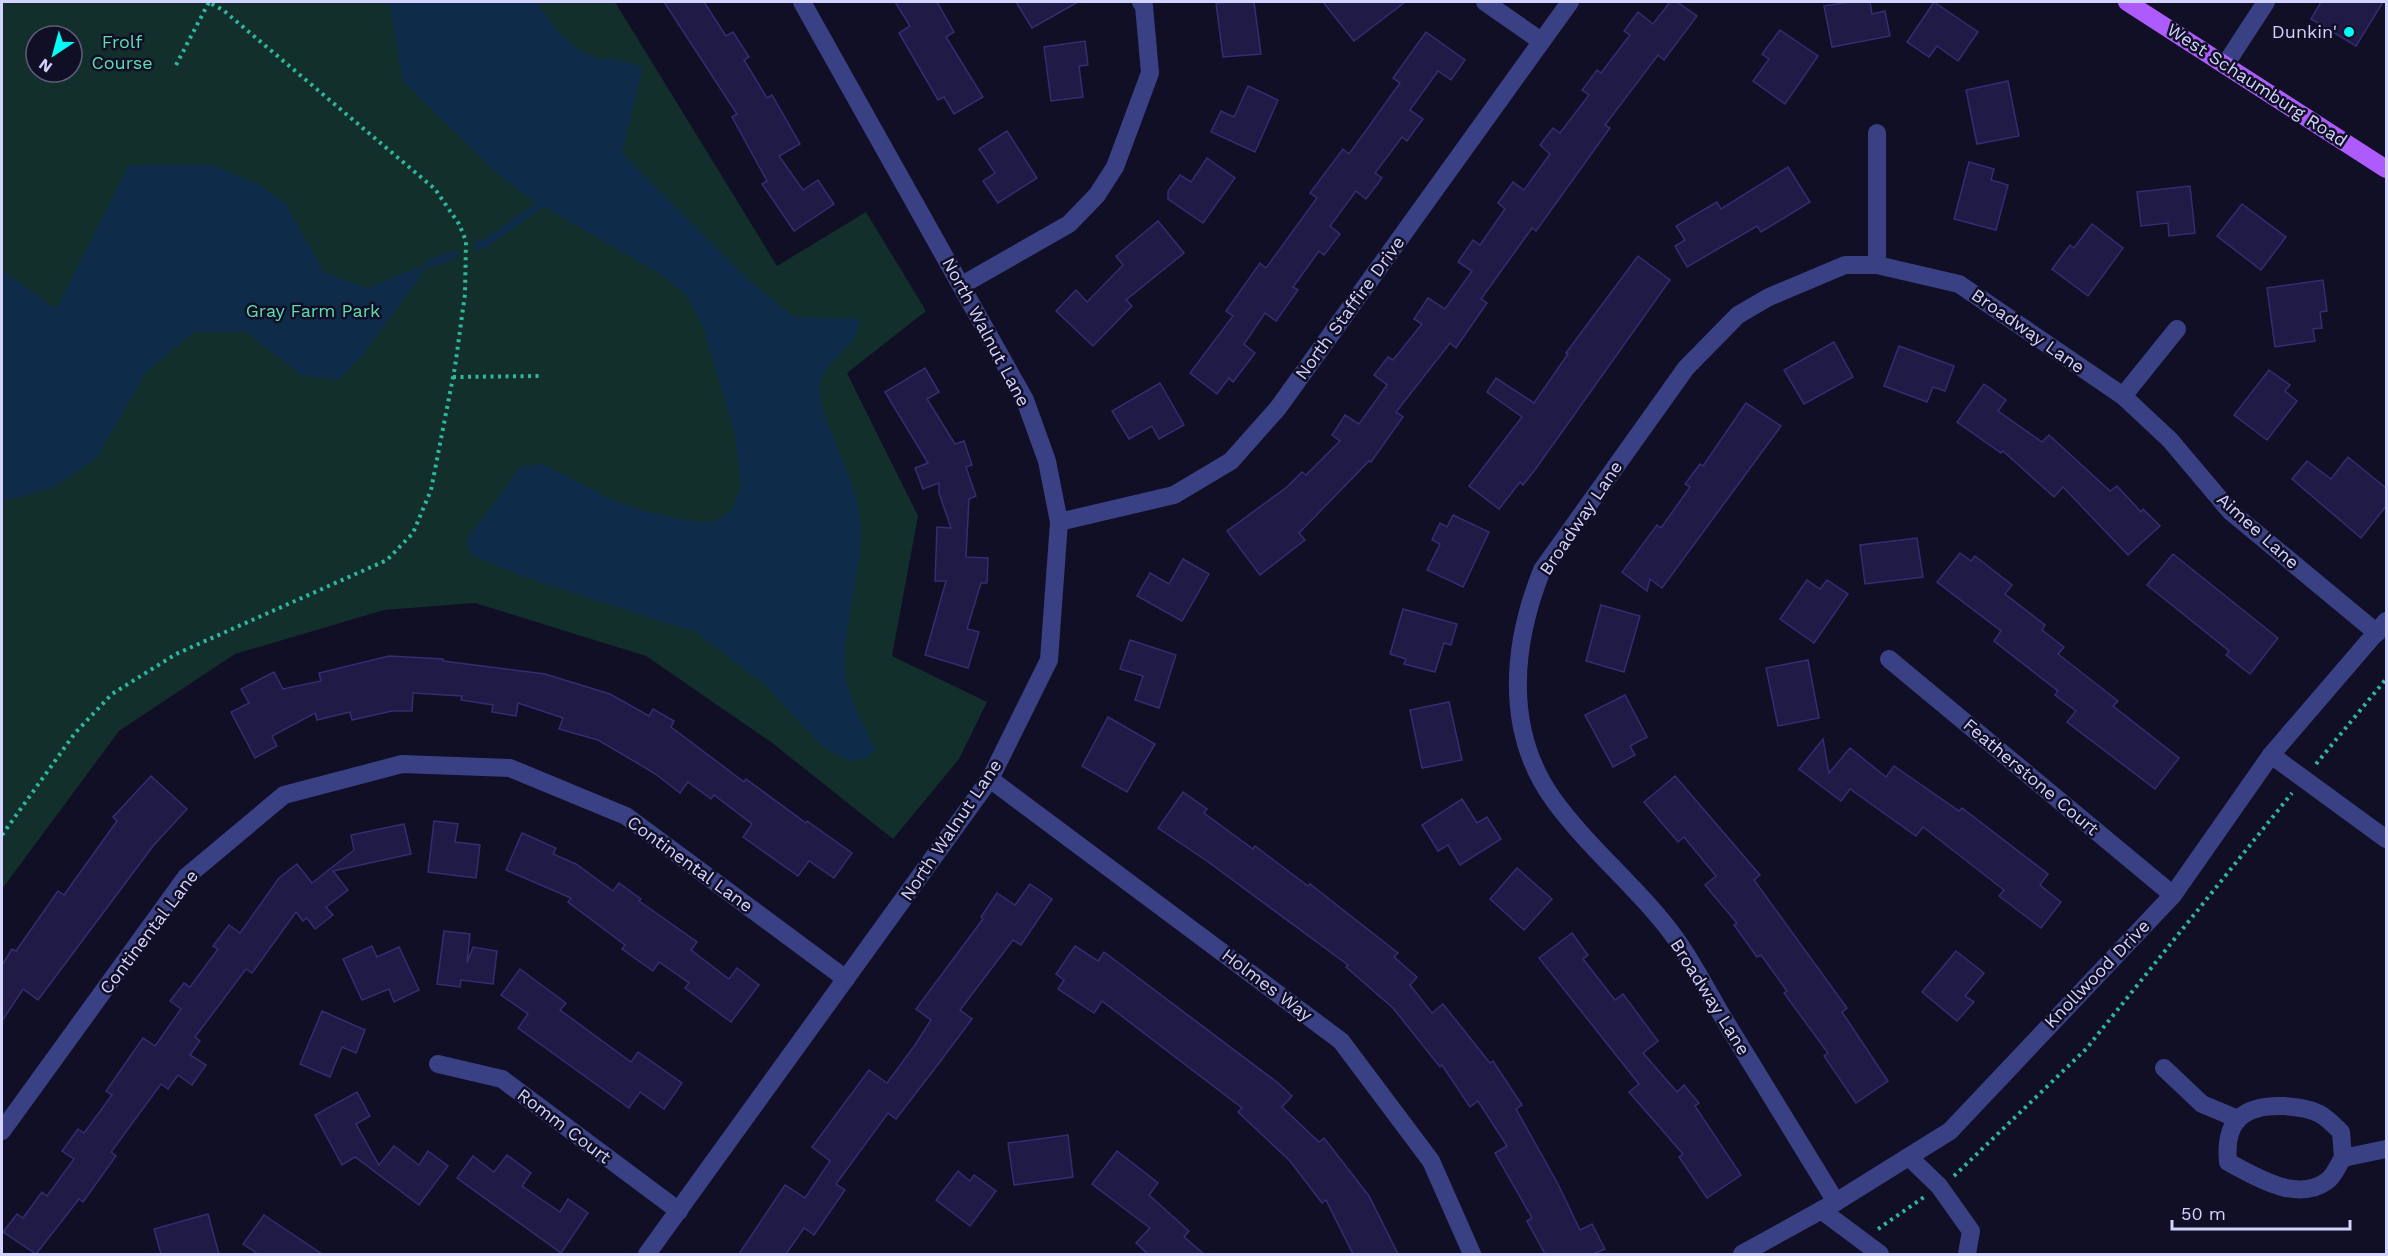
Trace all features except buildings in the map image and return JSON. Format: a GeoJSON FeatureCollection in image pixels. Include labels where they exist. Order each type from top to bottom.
{"type":"FeatureCollection","features":[{"type":"Feature","properties":{"kind":"main road","name":"West Schaumburg Road"},"geometry":{"type":"LineString","coordinates":[[2127,2],[2386,169]]}},
{"type":"Feature","properties":{"kind":"street","name":"North Walnut Lane"},"geometry":{"type":"LineString","coordinates":[[647,1254],[990,779],[1049,660],[1059,522],[1047,460],[1025,400],[963,285],[802,2]]}},
{"type":"Feature","properties":{"kind":"street"},"geometry":{"type":"LineString","coordinates":[[963,285],[1069,224],[1097,195],[1115,167],[1150,73],[1144,6],[1141,2]]}},
{"type":"Feature","properties":{"kind":"street"},"geometry":{"type":"LineString","coordinates":[[1485,2],[1541,41]]}},
{"type":"Feature","properties":{"kind":"street","name":"North Staffire Drive"},"geometry":{"type":"LineString","coordinates":[[1059,522],[1174,495],[1231,460],[1278,408],[1570,2]]}},
{"type":"Feature","properties":{"kind":"street"},"geometry":{"type":"LineString","coordinates":[[2225,65],[2266,2]]}},
{"type":"Feature","properties":{"kind":"street"},"geometry":{"type":"LineString","coordinates":[[1877,133],[1877,265]]}},
{"type":"Feature","properties":{"kind":"street","name":"Broadway Lane"},"geometry":{"type":"LineString","coordinates":[[1880,1254],[1860,1242],[1829,1206],[1675,938],[1554,799],[1535,768],[1523,734],[1516,691],[1520,647],[1530,601],[1542,570],[1686,368],[1738,315],[1769,297],[1845,266],[1877,265],[1959,284],[2122,396]]}},
{"type":"Feature","properties":{"kind":"street"},"geometry":{"type":"LineString","coordinates":[[2122,396],[2177,329]]}},
{"type":"Feature","properties":{"kind":"street","name":"Aimee Lane"},"geometry":{"type":"LineString","coordinates":[[2122,396],[2170,440],[2230,511],[2382,627]]}},
{"type":"Feature","properties":{"kind":"street","name":"Knollwood Drive"},"geometry":{"type":"LineString","coordinates":[[1742,1254],[1829,1206],[1950,1131],[2173,896],[2271,755],[2382,627]]}},
{"type":"Feature","properties":{"kind":"street","name":"Featherstone Court"},"geometry":{"type":"LineString","coordinates":[[1889,659],[2173,896]]}},
{"type":"Feature","properties":{"kind":"street"},"geometry":{"type":"LineString","coordinates":[[2271,755],[2386,839]]}},
{"type":"Feature","properties":{"kind":"street","name":"Continental Lane"},"geometry":{"type":"LineString","coordinates":[[2,1131],[186,877],[284,795],[402,764],[510,768],[626,816],[846,979]]}},
{"type":"Feature","properties":{"kind":"street","name":"Holmes Way"},"geometry":{"type":"LineString","coordinates":[[990,779],[1341,1041],[1431,1161],[1472,1254]]}},
{"type":"Feature","properties":{"kind":"street","name":"Romm Court"},"geometry":{"type":"LineString","coordinates":[[438,1064],[502,1079],[679,1211]]}},
{"type":"Feature","properties":{"kind":"street"},"geometry":{"type":"LineString","coordinates":[[2164,1068],[2202,1104],[2238,1119]]}},
{"type":"Feature","properties":{"kind":"street"},"geometry":{"type":"LineString","coordinates":[[2268,1106],[2296,1107],[2320,1114],[2341,1132],[2343,1158],[2329,1180],[2309,1190],[2276,1185],[2228,1162],[2226,1144],[2230,1131],[2238,1119],[2252,1110],[2268,1106]]}},
{"type":"Feature","properties":{"kind":"street"},"geometry":{"type":"LineString","coordinates":[[2343,1158],[2386,1149]]}},
{"type":"Feature","properties":{"kind":"street"},"geometry":{"type":"LineString","coordinates":[[1909,1157],[1939,1186],[1971,1232],[1967,1254]]}},
{"type":"Feature","properties":{"kind":"path"},"geometry":{"type":"LineString","coordinates":[[2,835],[75,733],[112,694],[176,654],[387,560],[413,533],[430,490],[453,377],[465,294],[466,241],[459,224],[435,189],[308,80],[223,10],[209,2],[176,65]]}},
{"type":"Feature","properties":{"kind":"path"},"geometry":{"type":"LineString","coordinates":[[453,377],[540,376]]}},
{"type":"Feature","properties":{"kind":"path"},"geometry":{"type":"LineString","coordinates":[[1860,1242],[1959,1173],[2086,1049],[2386,679]]}},
{"type":"Feature","properties":{"kind":"green space","name":"Gray Farm Park"},"geometry":{"type":"Polygon","coordinates":[[[2,2],[615,2],[777,266],[866,212],[926,311],[847,373],[918,516],[892,656],[987,702],[959,759],[893,839],[771,742],[646,656],[475,603],[384,610],[235,654],[119,731],[2,889],[2,2]]]}},
{"type":"Feature","properties":{"kind":"water"},"geometry":{"type":"Polygon","coordinates":[[[389,2],[536,2],[558,32],[578,49],[598,59],[612,58],[643,67],[622,152],[628,159],[753,284],[794,317],[860,319],[855,337],[825,372],[820,385],[820,396],[828,425],[854,489],[860,522],[858,563],[844,665],[851,697],[875,751],[868,757],[854,761],[843,758],[822,746],[766,686],[697,633],[522,576],[472,555],[466,541],[520,467],[543,464],[610,499],[640,510],[696,522],[715,522],[732,510],[741,487],[735,434],[703,327],[686,295],[660,274],[529,198],[496,173],[403,81],[389,2]]]}},
{"type":"Feature","properties":{"kind":"water"},"geometry":{"type":"Polygon","coordinates":[[[129,165],[213,165],[258,184],[285,203],[324,272],[368,288],[430,263],[363,355],[338,380],[303,376],[246,332],[194,332],[146,372],[95,460],[50,489],[2,501],[2,270],[56,309],[129,165]]]}},
{"type":"Feature","properties":{"kind":"waterway"},"geometry":{"type":"LineString","coordinates":[[478,246],[489,241],[541,204]]}},
{"type":"Feature","properties":{"kind":"waterway"},"geometry":{"type":"LineString","coordinates":[[431,263],[454,255]]}},
{"type":"Feature","properties":{"kind":"place","name":"Dunkin'"},"geometry":{"type":"Point","coordinates":[2349,32]}},
{"type":"Feature","properties":{"kind":"park label","name":"Frolf Course"},"geometry":{"type":"Point","coordinates":[122,52]}}]}
